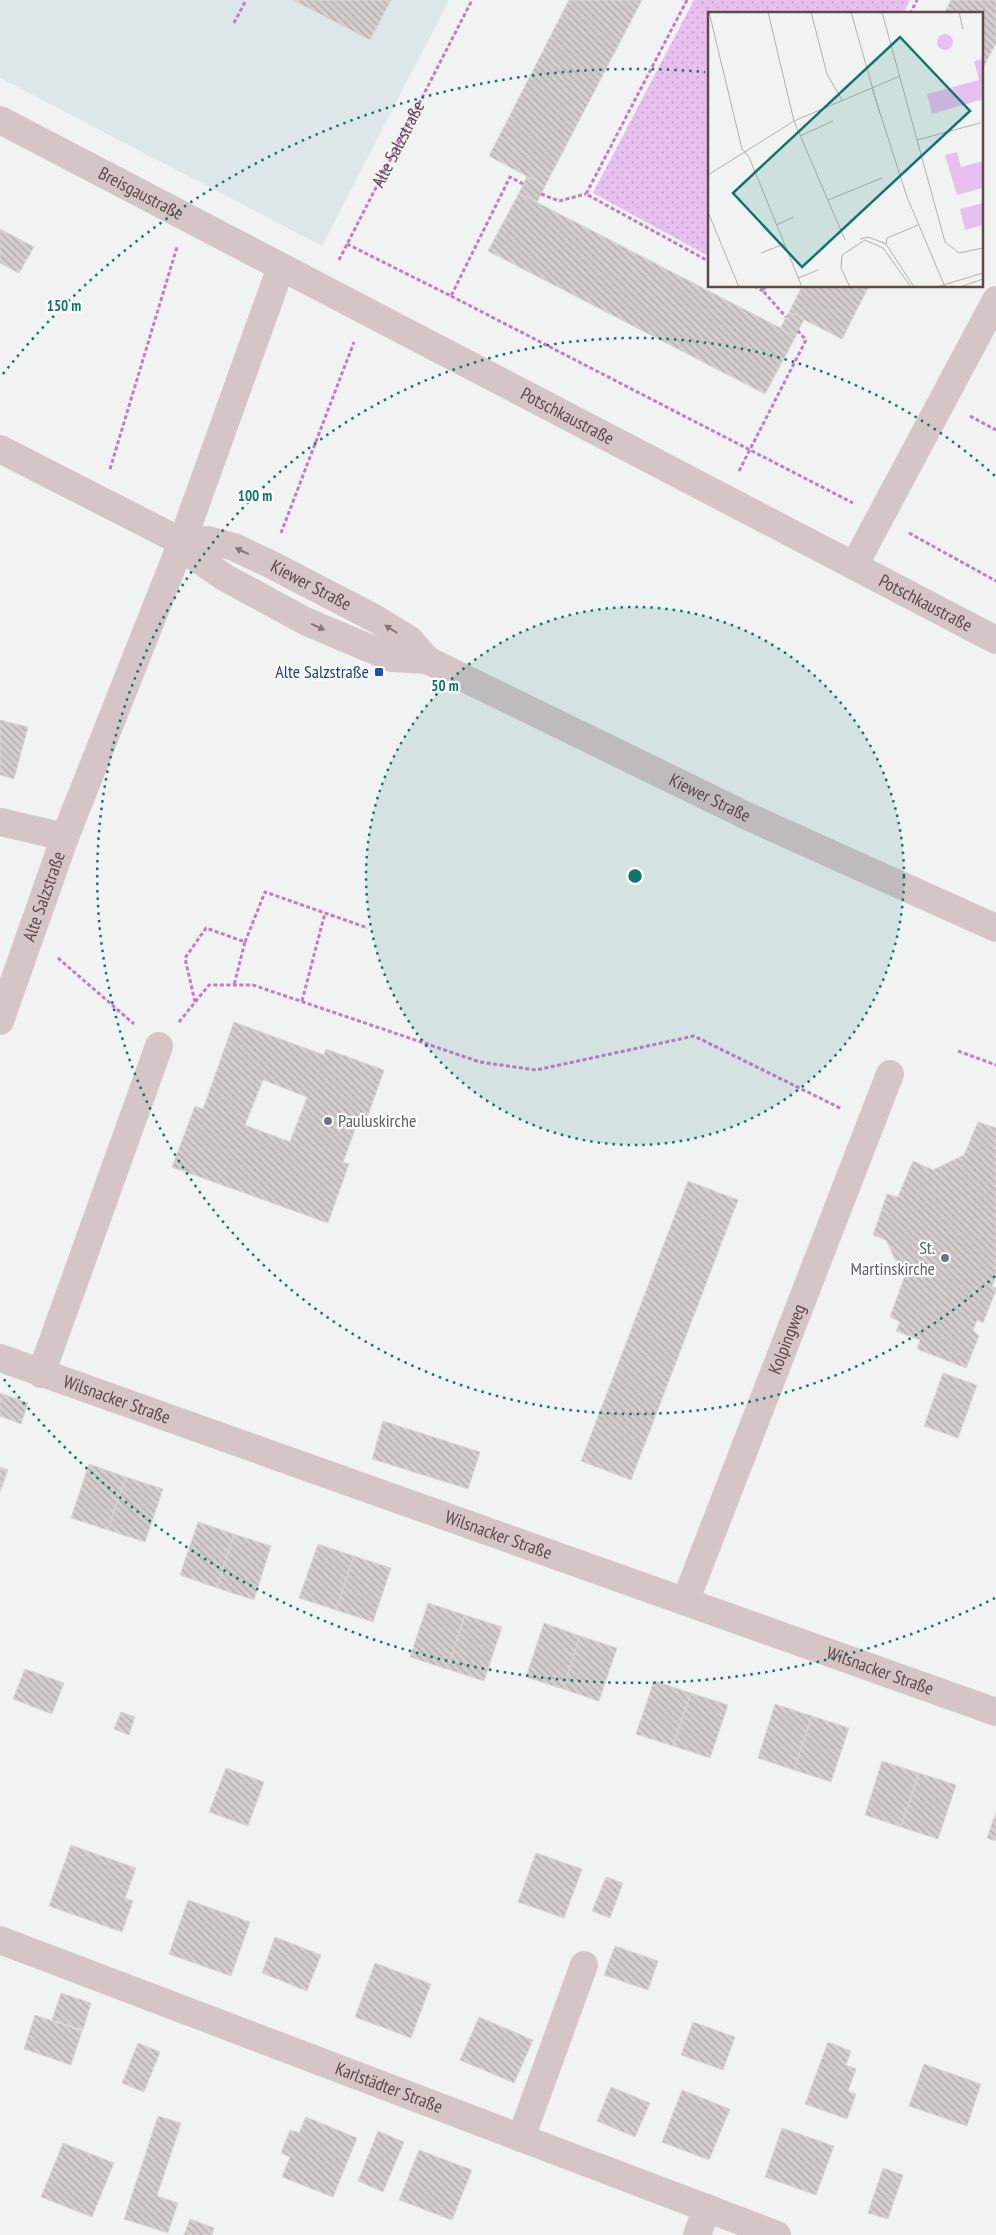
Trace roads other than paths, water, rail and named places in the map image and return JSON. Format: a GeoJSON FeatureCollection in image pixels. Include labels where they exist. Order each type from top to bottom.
{"type":"FeatureCollection","features":[{"type":"Feature","properties":{"kind":"street","name":"Breisgaustraße"},"geometry":{"type":"LineString","coordinates":[[0,120],[281,267]]}},
{"type":"Feature","properties":{"kind":"street","name":"Potschkaustraße"},"geometry":{"type":"LineString","coordinates":[[281,267],[996,640]]}},
{"type":"Feature","properties":{"kind":"street","name":"Alte Salzstraße"},"geometry":{"type":"LineString","coordinates":[[0,1021],[65,837],[182,542],[281,267]]}},
{"type":"Feature","properties":{"kind":"street"},"geometry":{"type":"LineString","coordinates":[[854,566],[996,300]]}},
{"type":"Feature","properties":{"kind":"street","name":"Kiewer Straße"},"geometry":{"type":"LineString","coordinates":[[0,449],[182,542],[195,557],[224,577],[305,621],[392,658],[427,660],[749,816],[996,928]]}},
{"type":"Feature","properties":{"kind":"street","name":"Kiewer Straße"},"geometry":{"type":"LineString","coordinates":[[182,542],[208,540],[234,547],[270,564],[374,618],[410,640],[427,660]]}},
{"type":"Feature","properties":{"kind":"street"},"geometry":{"type":"LineString","coordinates":[[0,822],[65,837]]}},
{"type":"Feature","properties":{"kind":"street"},"geometry":{"type":"LineString","coordinates":[[41,1374],[159,1046]]}},
{"type":"Feature","properties":{"kind":"street","name":"Kolpingweg"},"geometry":{"type":"LineString","coordinates":[[685,1602],[890,1074]]}},
{"type":"Feature","properties":{"kind":"street","name":"Wilsnacker Straße"},"geometry":{"type":"LineString","coordinates":[[0,1358],[996,1712]]}},
{"type":"Feature","properties":{"kind":"street","name":"Karlstädter Straße"},"geometry":{"type":"LineString","coordinates":[[0,1940],[777,2235]]}},
{"type":"Feature","properties":{"kind":"street"},"geometry":{"type":"LineString","coordinates":[[520,2138],[584,1966]]}},
{"type":"Feature","properties":{"kind":"street"},"geometry":{"type":"LineString","coordinates":[[697,2235],[707,2208]]}},
{"type":"Feature","properties":{"kind":"place","name":"Alte Salzstraße"},"geometry":{"type":"Point","coordinates":[379,672]}},
{"type":"Feature","properties":{"kind":"place","name":"Pauluskirche"},"geometry":{"type":"Point","coordinates":[328,1121]}},
{"type":"Feature","properties":{"kind":"place","name":"St. Martinskirche"},"geometry":{"type":"Point","coordinates":[945,1258]}}]}
